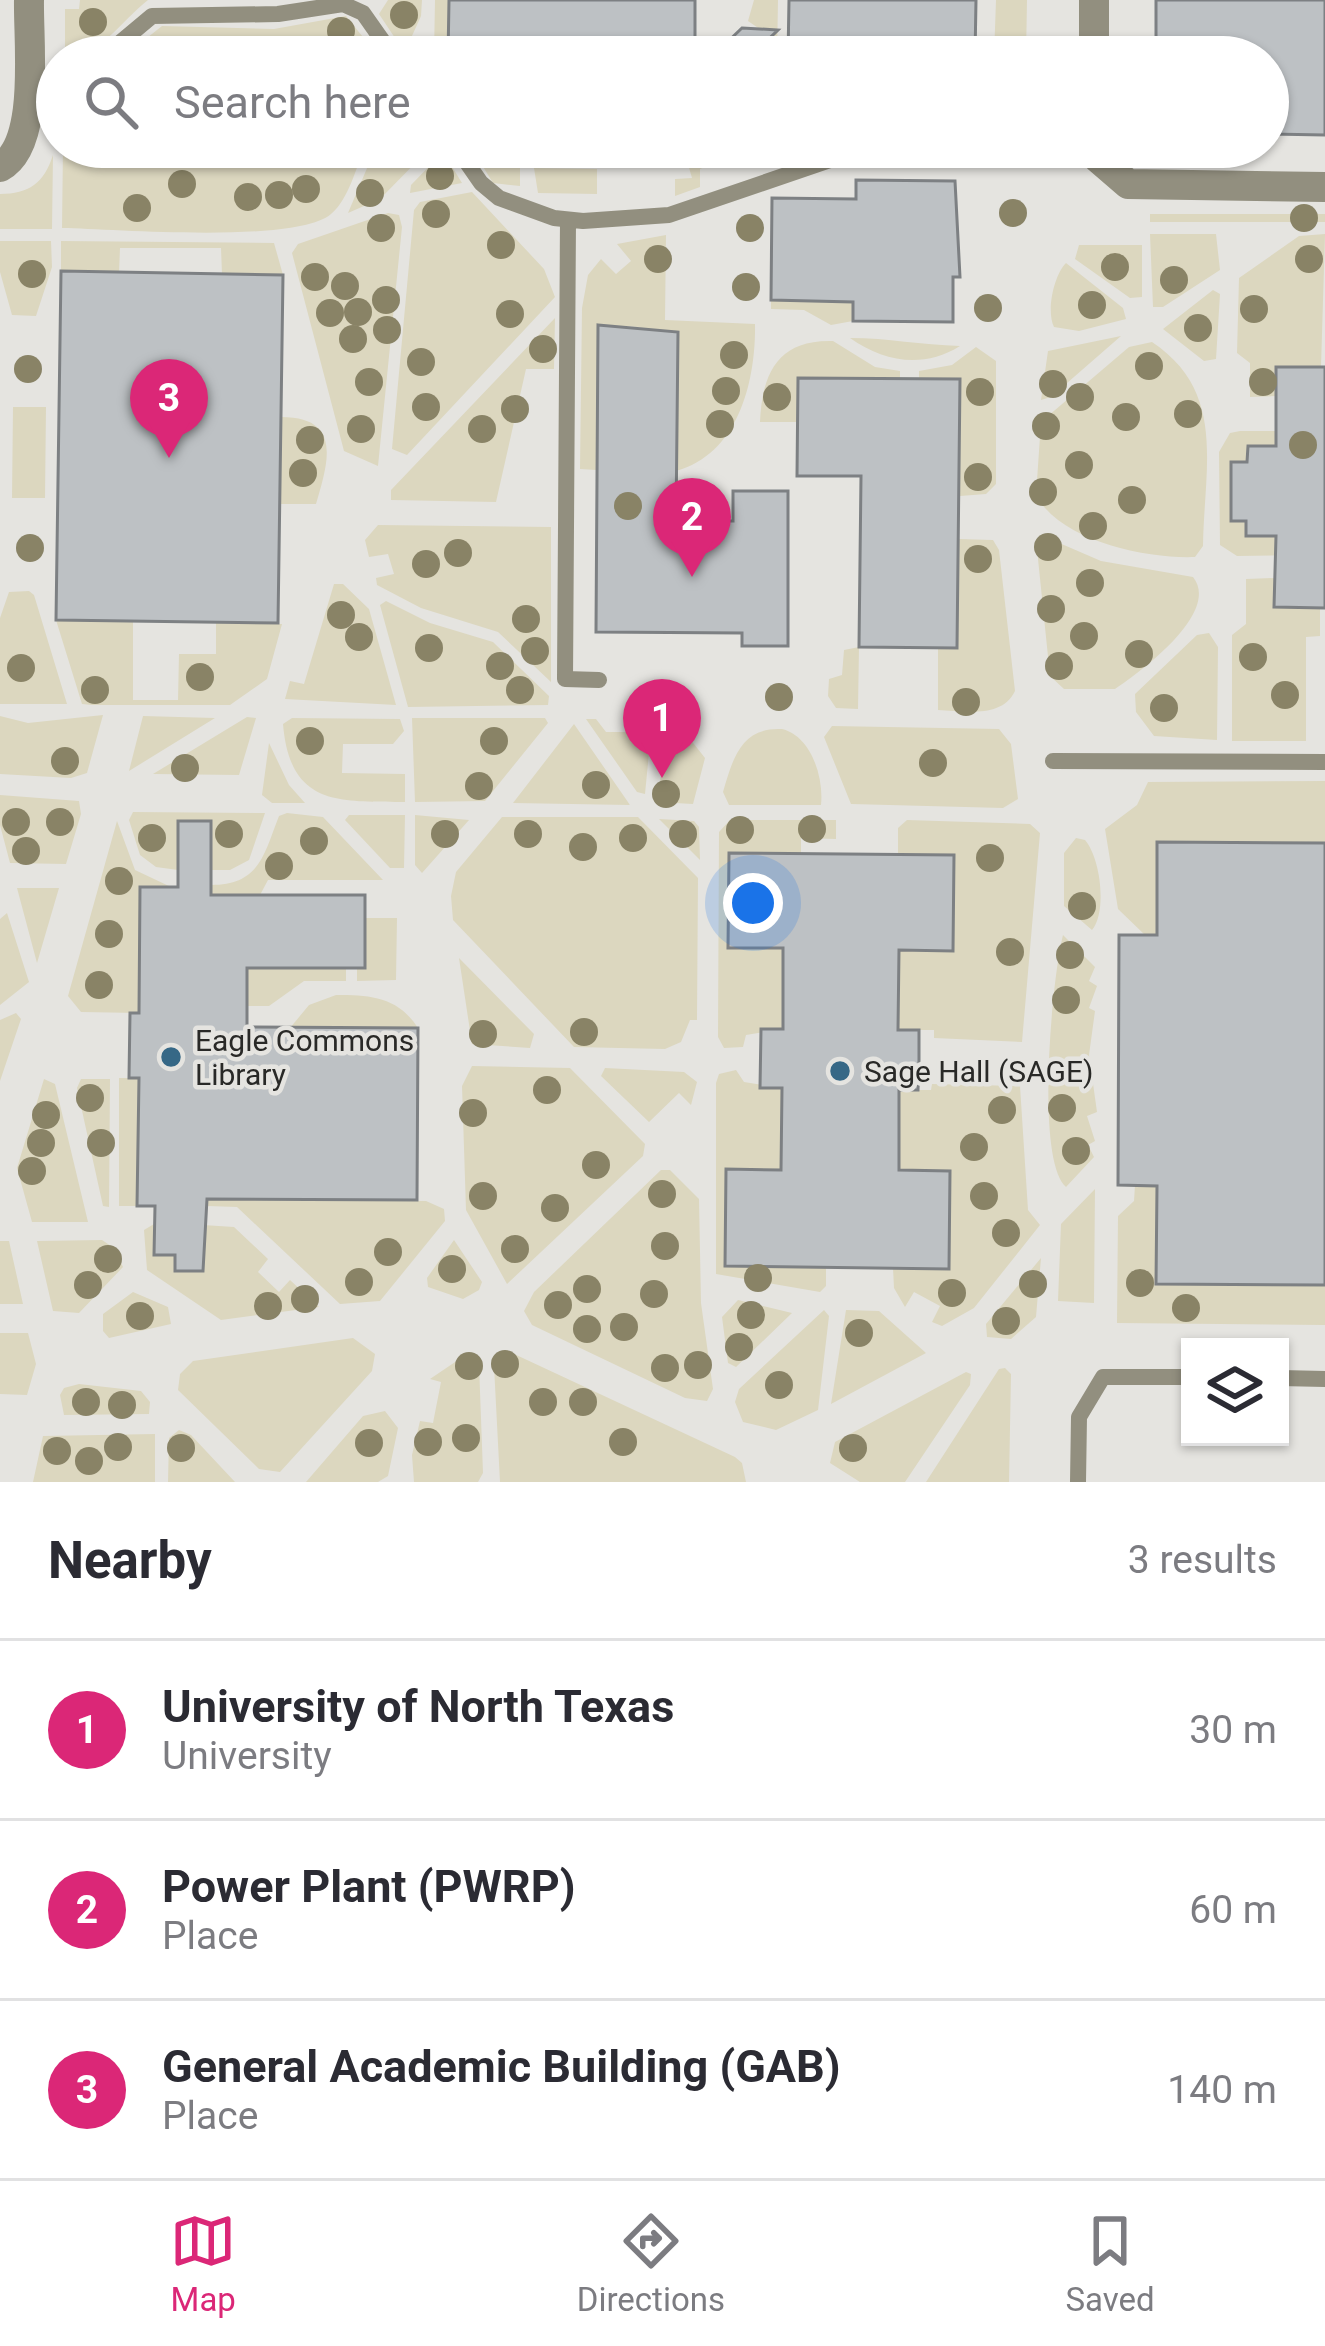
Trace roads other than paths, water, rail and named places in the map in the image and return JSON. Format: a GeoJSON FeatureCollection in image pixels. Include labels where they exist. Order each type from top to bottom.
{"type":"FeatureCollection","features":[{"type":"Feature","properties":{"kind":"street"},"geometry":{"type":"LineString","coordinates":[[29,0],[36,48]]}},
{"type":"Feature","properties":{"kind":"street"},"geometry":{"type":"LineString","coordinates":[[1094,0],[1094,36]]}},
{"type":"Feature","properties":{"kind":"street"},"geometry":{"type":"LineString","coordinates":[[3,167],[22,146],[36,106]]}},
{"type":"Feature","properties":{"kind":"street"},"geometry":{"type":"LineString","coordinates":[[1113,168],[1128,184],[1325,187]]}},
{"type":"Feature","properties":{"kind":"lane"},"geometry":{"type":"LineString","coordinates":[[129,36],[152,16],[278,14],[318,4],[355,6],[378,36]]}},
{"type":"Feature","properties":{"kind":"lane"},"geometry":{"type":"LineString","coordinates":[[470,168],[499,198],[568,220],[670,215],[809,168]]}},
{"type":"Feature","properties":{"kind":"lane"},"geometry":{"type":"LineString","coordinates":[[568,220],[565,679],[599,680]]}},
{"type":"Feature","properties":{"kind":"lane"},"geometry":{"type":"LineString","coordinates":[[1054,760],[1325,762]]}},
{"type":"Feature","properties":{"kind":"lane"},"geometry":{"type":"LineString","coordinates":[[1078,1482],[1079,1417],[1102,1377],[1181,1377]]}},
{"type":"Feature","properties":{"kind":"lane"},"geometry":{"type":"LineString","coordinates":[[1289,1378],[1325,1379]]}},
{"type":"Feature","properties":{"kind":"place","name":"General Academic Building (GAB)"},"geometry":{"type":"Point","coordinates":[169,458]}},
{"type":"Feature","properties":{"kind":"place","name":"Power Plant (PWRP)"},"geometry":{"type":"Point","coordinates":[692,577]}},
{"type":"Feature","properties":{"kind":"place","name":"University of North Texas"},"geometry":{"type":"Point","coordinates":[662,778]}},
{"type":"Feature","properties":{"kind":"place","name":"Eagle Commons Library"},"geometry":{"type":"Point","coordinates":[171,1057]}},
{"type":"Feature","properties":{"kind":"place","name":"Sage Hall (SAGE)"},"geometry":{"type":"Point","coordinates":[840,1071]}}]}
